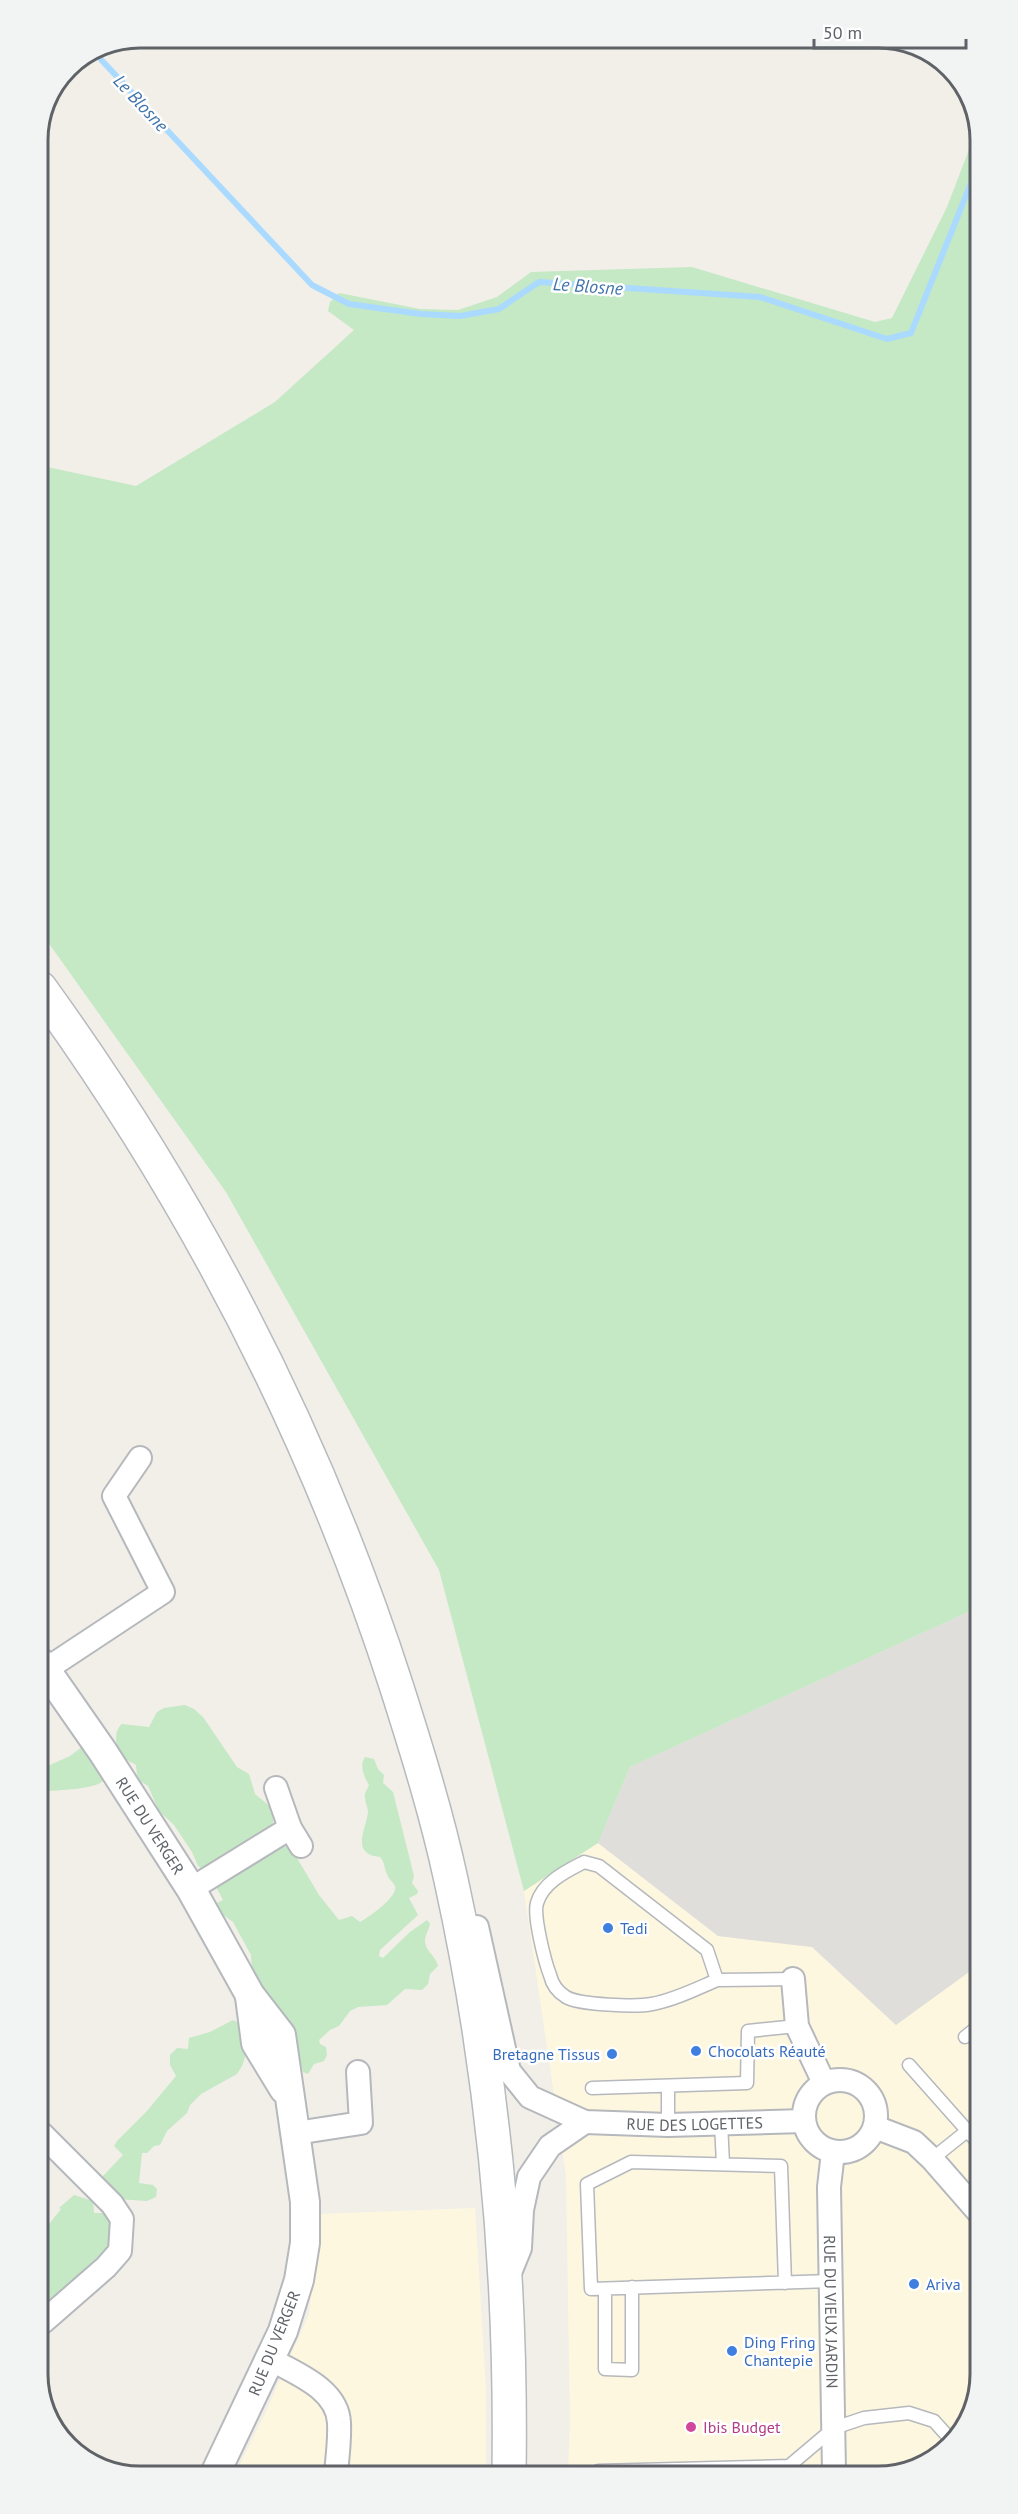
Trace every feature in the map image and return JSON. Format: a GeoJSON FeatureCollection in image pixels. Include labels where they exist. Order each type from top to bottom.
{"type":"FeatureCollection","features":[{"type":"Feature","properties":{"kind":"main road"},"geometry":{"type":"LineString","coordinates":[[48,999],[138,1130],[243,1314],[332,1506],[373,1615],[411,1733],[444,1851],[471,1983],[489,2092],[507,2280],[510,2407],[508,2466]]}},
{"type":"Feature","properties":{"kind":"street"},"geometry":{"type":"LineString","coordinates":[[48,1664],[163,1592],[114,1496],[140,1458]]}},
{"type":"Feature","properties":{"kind":"street","name":"RUE DU VERGER"},"geometry":{"type":"LineString","coordinates":[[48,1674],[103,1752],[191,1889],[250,1995],[256,2043],[289,2097],[305,2202],[305,2243],[299,2280],[270,2359],[219,2466]]}},
{"type":"Feature","properties":{"kind":"street"},"geometry":{"type":"LineString","coordinates":[[411,1733],[438,1784],[454,1831],[509,2071],[530,2097],[585,2122]]}},
{"type":"Feature","properties":{"kind":"street"},"geometry":{"type":"LineString","coordinates":[[191,1889],[295,1837],[276,1788]]}},
{"type":"Feature","properties":{"kind":"street"},"geometry":{"type":"LineString","coordinates":[[793,1979],[797,2026],[824,2084]]}},
{"type":"Feature","properties":{"kind":"street"},"geometry":{"type":"LineString","coordinates":[[296,2133],[361,2123],[358,2072]]}},
{"type":"Feature","properties":{"kind":"street"},"geometry":{"type":"LineString","coordinates":[[842,2080],[860,2086],[867,2092],[876,2109],[875,2127],[866,2142],[859,2147],[842,2153],[833,2152],[817,2145],[806,2130],[804,2121],[808,2099],[818,2087],[824,2084],[842,2080]]}},
{"type":"Feature","properties":{"kind":"street","name":"RUE DES LOGETTES"},"geometry":{"type":"LineString","coordinates":[[585,2122],[668,2125],[804,2121]]}},
{"type":"Feature","properties":{"kind":"street"},"geometry":{"type":"LineString","coordinates":[[507,2280],[520,2248],[522,2210],[529,2177],[550,2146],[585,2122]]}},
{"type":"Feature","properties":{"kind":"street"},"geometry":{"type":"LineString","coordinates":[[875,2127],[914,2142],[970,2203]]}},
{"type":"Feature","properties":{"kind":"street"},"geometry":{"type":"LineString","coordinates":[[48,2140],[111,2204],[122,2219],[120,2251],[106,2267],[48,2318]]}},
{"type":"Feature","properties":{"kind":"street","name":"RUE DU VIEUX JARDIN"},"geometry":{"type":"LineString","coordinates":[[833,2152],[829,2187],[834,2466]]}},
{"type":"Feature","properties":{"kind":"street"},"geometry":{"type":"LineString","coordinates":[[270,2359],[316,2385],[335,2408],[339,2420],[336,2466]]}},
{"type":"Feature","properties":{"kind":"lane"},"geometry":{"type":"LineString","coordinates":[[717,1980],[707,1950],[600,1866],[584,1862],[564,1872],[546,1888],[537,1904],[537,1916],[550,1976],[555,1987],[566,1997],[581,2003],[651,2005],[717,1980],[793,1979]]}},
{"type":"Feature","properties":{"kind":"lane"},"geometry":{"type":"LineString","coordinates":[[592,2088],[747,2083],[748,2031],[797,2026]]}},
{"type":"Feature","properties":{"kind":"lane"},"geometry":{"type":"LineString","coordinates":[[965,2037],[970,2033]]}},
{"type":"Feature","properties":{"kind":"lane"},"geometry":{"type":"LineString","coordinates":[[909,2065],[970,2134]]}},
{"type":"Feature","properties":{"kind":"lane"},"geometry":{"type":"LineString","coordinates":[[668,2086],[668,2125]]}},
{"type":"Feature","properties":{"kind":"lane"},"geometry":{"type":"LineString","coordinates":[[721,2123],[723,2164]]}},
{"type":"Feature","properties":{"kind":"lane"},"geometry":{"type":"LineString","coordinates":[[932,2159],[967,2131]]}},
{"type":"Feature","properties":{"kind":"lane"},"geometry":{"type":"LineString","coordinates":[[785,2283],[781,2166],[631,2162],[587,2184],[591,2289],[605,2289],[785,2283],[831,2281]]}},
{"type":"Feature","properties":{"kind":"lane"},"geometry":{"type":"LineString","coordinates":[[605,2289],[605,2369],[632,2370],[632,2288]]}},
{"type":"Feature","properties":{"kind":"lane"},"geometry":{"type":"LineString","coordinates":[[789,2466],[834,2428],[864,2418],[909,2413],[934,2421],[947,2435]]}},
{"type":"Feature","properties":{"kind":"shaded area"},"geometry":{"type":"Polygon","coordinates":[[[970,1611],[970,1971],[896,2025],[812,1947],[718,1936],[598,1843],[630,1767],[970,1611]]]}},
{"type":"Feature","properties":{"kind":"shaded area"},"geometry":{"type":"Polygon","coordinates":[[[598,1843],[718,1936],[812,1947],[896,2025],[970,1971],[970,2374],[965,2403],[960,2415],[951,2430],[934,2447],[907,2461],[878,2466],[568,2466],[570,2422],[566,2176],[524,1891],[598,1843]]]}},
{"type":"Feature","properties":{"kind":"shaded area"},"geometry":{"type":"Polygon","coordinates":[[[475,2208],[486,2391],[486,2466],[239,2466],[265,2414],[309,2314],[318,2214],[475,2208]]]}},
{"type":"Feature","properties":{"kind":"green space"},"geometry":{"type":"Polygon","coordinates":[[[970,147],[970,1611],[630,1767],[598,1843],[524,1891],[439,1570],[226,1192],[48,942],[48,467],[136,486],[275,402],[354,330],[328,311],[330,302],[339,293],[420,309],[458,310],[497,297],[531,272],[692,267],[875,322],[892,318],[947,207],[970,147]]]}},
{"type":"Feature","properties":{"kind":"green space"},"geometry":{"type":"Polygon","coordinates":[[[185,1705],[203,1717],[237,1767],[249,1774],[255,1794],[272,1808],[275,1816],[271,1828],[204,1870],[198,1866],[192,1852],[174,1825],[159,1811],[148,1786],[140,1781],[137,1775],[136,1765],[123,1757],[116,1740],[117,1731],[122,1724],[149,1727],[157,1712],[164,1708],[185,1705]]]}},
{"type":"Feature","properties":{"kind":"green space"},"geometry":{"type":"Polygon","coordinates":[[[86,1744],[106,1779],[85,1788],[48,1791],[48,1766],[70,1756],[86,1744]]]}},
{"type":"Feature","properties":{"kind":"green space"},"geometry":{"type":"Polygon","coordinates":[[[365,1757],[374,1759],[378,1769],[384,1775],[383,1783],[393,1792],[414,1876],[412,1883],[418,1891],[409,1898],[418,1915],[380,1950],[379,1956],[383,1958],[410,1932],[427,1920],[430,1924],[425,1943],[438,1966],[430,1974],[428,1984],[422,1990],[405,1989],[387,2005],[358,2007],[350,2011],[339,2026],[330,2030],[319,2040],[320,2044],[326,2047],[327,2055],[324,2061],[314,2064],[308,2074],[303,2072],[298,2050],[287,2037],[252,1970],[251,1955],[233,1922],[222,1914],[217,1903],[223,1900],[214,1883],[281,1843],[294,1853],[319,1895],[339,1920],[352,1916],[360,1922],[382,1906],[392,1895],[395,1886],[388,1876],[382,1859],[371,1855],[362,1846],[368,1812],[365,1795],[369,1785],[362,1767],[365,1757]]]}},
{"type":"Feature","properties":{"kind":"green space"},"geometry":{"type":"Polygon","coordinates":[[[233,2020],[241,2024],[248,2049],[237,2074],[201,2094],[190,2105],[187,2113],[167,2131],[160,2145],[154,2146],[147,2153],[142,2153],[139,2183],[153,2185],[157,2189],[156,2197],[147,2201],[117,2199],[102,2177],[123,2155],[114,2146],[117,2141],[147,2111],[176,2076],[170,2065],[170,2055],[177,2048],[188,2049],[189,2038],[210,2032],[233,2020]]]}},
{"type":"Feature","properties":{"kind":"green space"},"geometry":{"type":"Polygon","coordinates":[[[74,2195],[93,2201],[94,2213],[106,2213],[112,2219],[113,2235],[107,2248],[48,2304],[48,2225],[61,2209],[59,2208],[74,2195]]]}},
{"type":"Feature","properties":{"kind":"waterway","name":"Le Blosne"},"geometry":{"type":"LineString","coordinates":[[100,58],[312,285],[349,304],[421,314],[460,316],[499,309],[539,282],[760,297],[887,339],[911,333],[970,186]]}},
{"type":"Feature","properties":{"kind":"place","name":"Tedi"},"geometry":{"type":"Point","coordinates":[608,1928]}},
{"type":"Feature","properties":{"kind":"place","name":"Chocolats Réauté"},"geometry":{"type":"Point","coordinates":[696,2051]}},
{"type":"Feature","properties":{"kind":"place","name":"Bretagne Tissus"},"geometry":{"type":"Point","coordinates":[612,2054]}},
{"type":"Feature","properties":{"kind":"place","name":"Ariva"},"geometry":{"type":"Point","coordinates":[914,2284]}},
{"type":"Feature","properties":{"kind":"place","name":"Ding Fring Chantepie"},"geometry":{"type":"Point","coordinates":[732,2351]}},
{"type":"Feature","properties":{"kind":"place","name":"Ibis Budget"},"geometry":{"type":"Point","coordinates":[691,2427]}}]}
